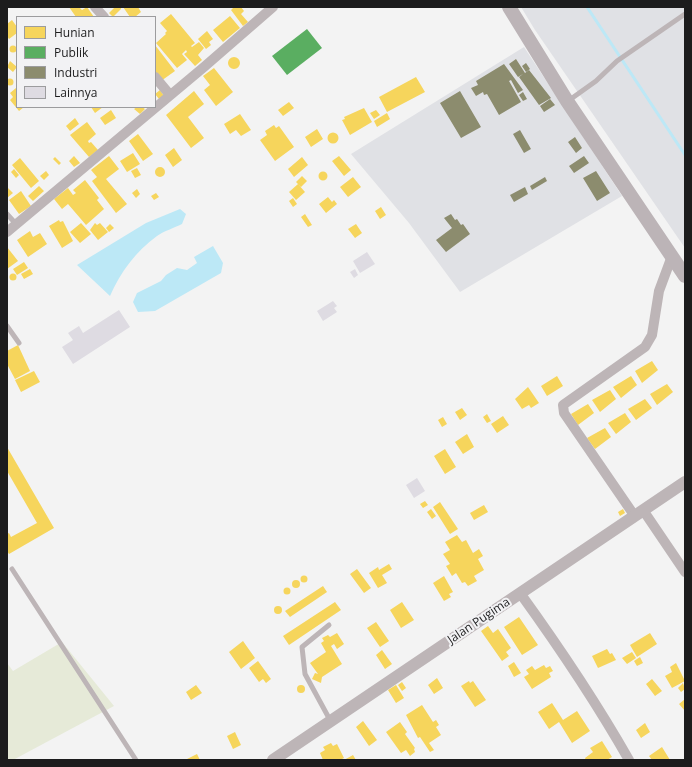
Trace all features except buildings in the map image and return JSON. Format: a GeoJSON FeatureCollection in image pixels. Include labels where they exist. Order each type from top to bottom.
{"type":"FeatureCollection","features":[{"type":"Feature","properties":{"kind":"main road"},"geometry":{"type":"LineString","coordinates":[[509,7],[567,101],[685,276]]}},
{"type":"Feature","properties":{"kind":"street"},"geometry":{"type":"LineString","coordinates":[[95,7],[103,16]]}},
{"type":"Feature","properties":{"kind":"street"},"geometry":{"type":"LineString","coordinates":[[156,107],[273,7]]}},
{"type":"Feature","properties":{"kind":"street"},"geometry":{"type":"LineString","coordinates":[[156,78],[170,95]]}},
{"type":"Feature","properties":{"kind":"street"},"geometry":{"type":"LineString","coordinates":[[7,232],[154,108]]}},
{"type":"Feature","properties":{"kind":"street"},"geometry":{"type":"LineString","coordinates":[[672,256],[659,291],[652,335],[645,346],[563,405],[564,413],[685,572]]}},
{"type":"Feature","properties":{"kind":"street","name":"Jalan Pugima"},"geometry":{"type":"LineString","coordinates":[[273,760],[685,482]]}},
{"type":"Feature","properties":{"kind":"street"},"geometry":{"type":"LineString","coordinates":[[520,593],[565,655],[611,727],[629,760]]}},
{"type":"Feature","properties":{"kind":"lane"},"geometry":{"type":"LineString","coordinates":[[567,101],[590,85],[617,61],[685,14]]}},
{"type":"Feature","properties":{"kind":"lane"},"geometry":{"type":"LineString","coordinates":[[7,214],[16,224]]}},
{"type":"Feature","properties":{"kind":"lane"},"geometry":{"type":"LineString","coordinates":[[7,326],[19,342]]}},
{"type":"Feature","properties":{"kind":"lane"},"geometry":{"type":"LineString","coordinates":[[12,569],[136,760]]}},
{"type":"Feature","properties":{"kind":"lane"},"geometry":{"type":"LineString","coordinates":[[328,625],[302,647],[304,674],[330,721]]}},
{"type":"Feature","properties":{"kind":"shaded area"},"geometry":{"type":"Polygon","coordinates":[[[521,7],[685,7],[685,248],[535,30],[521,7]]]}},
{"type":"Feature","properties":{"kind":"shaded area"},"geometry":{"type":"Polygon","coordinates":[[[524,47],[622,196],[460,292],[409,223],[351,154],[524,47]]]}},
{"type":"Feature","properties":{"kind":"green space"},"geometry":{"type":"Polygon","coordinates":[[[62,642],[114,706],[13,760],[7,760],[7,663],[13,671],[62,642]]]}},
{"type":"Feature","properties":{"kind":"water"},"geometry":{"type":"Polygon","coordinates":[[[180,209],[186,214],[182,224],[160,234],[142,248],[129,263],[110,296],[77,265],[146,223],[180,209]]]}},
{"type":"Feature","properties":{"kind":"water"},"geometry":{"type":"Polygon","coordinates":[[[213,246],[223,263],[221,273],[155,311],[138,312],[133,302],[137,293],[161,281],[166,275],[177,268],[187,270],[197,263],[194,257],[213,246]]]}},
{"type":"Feature","properties":{"kind":"waterway"},"geometry":{"type":"LineString","coordinates":[[587,7],[685,155]]}}]}
